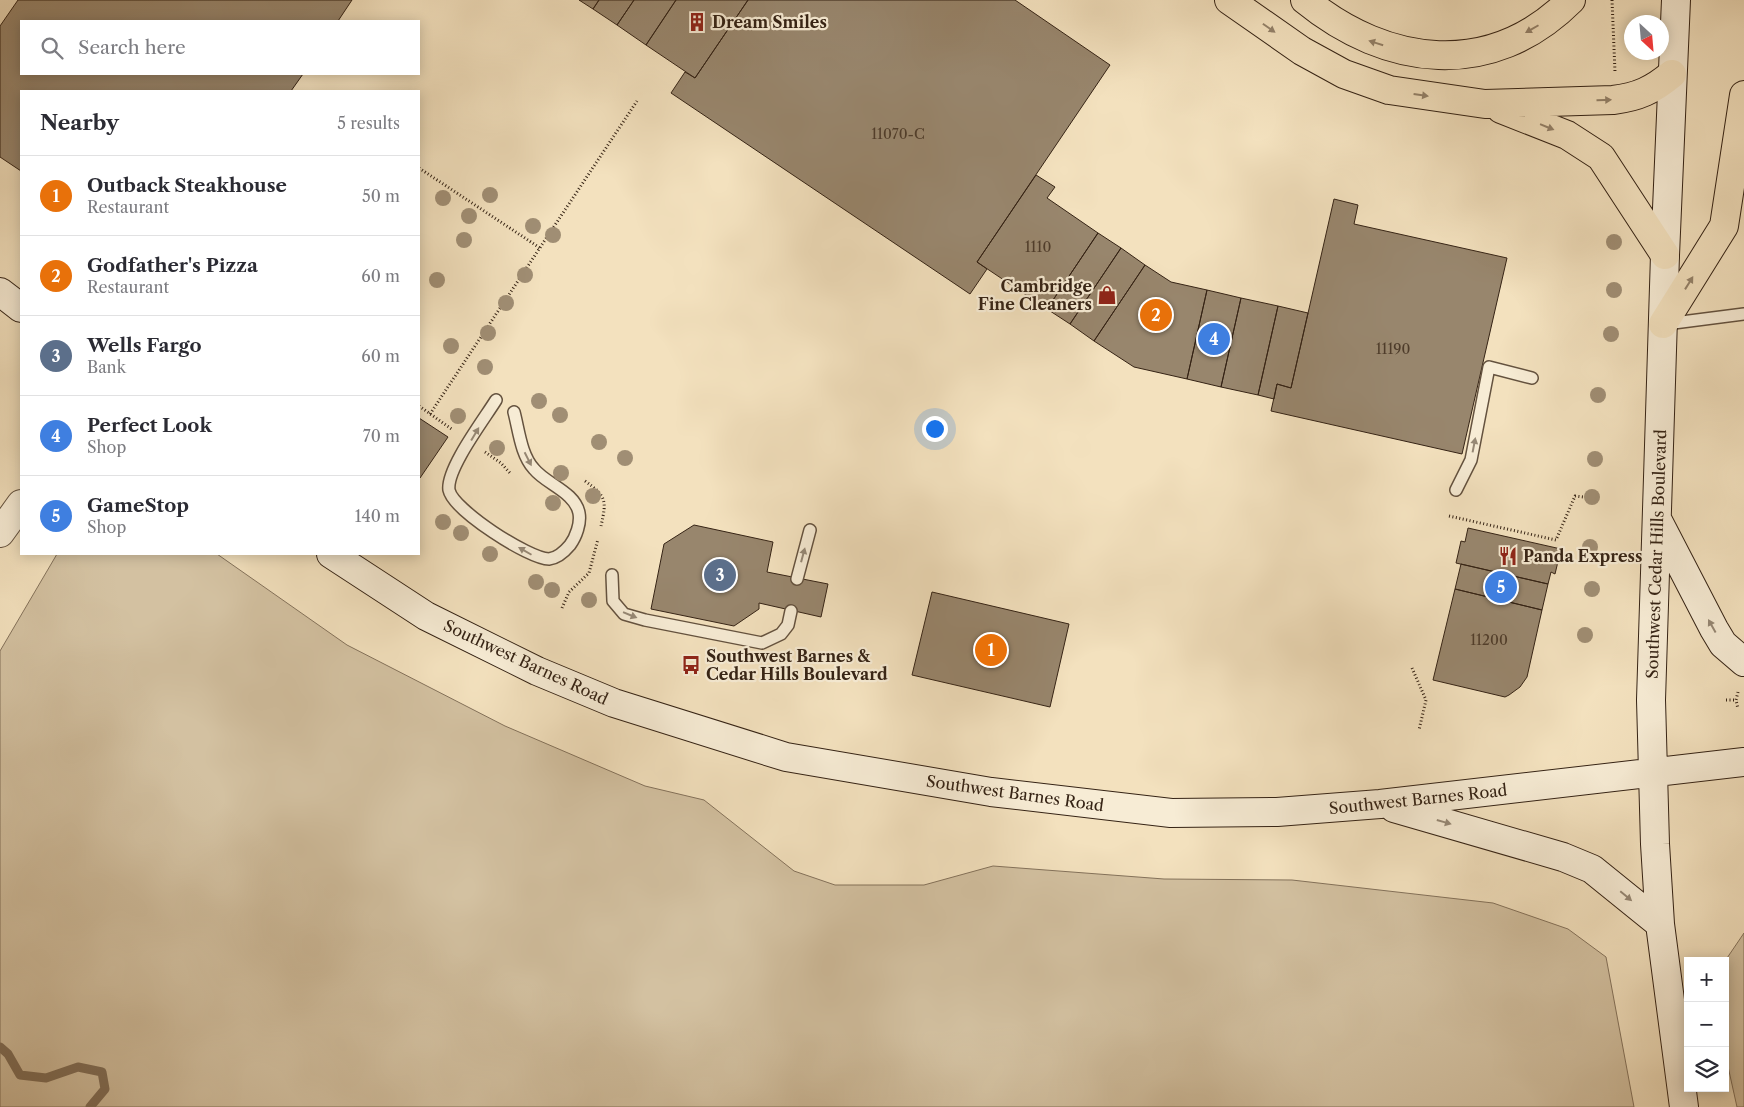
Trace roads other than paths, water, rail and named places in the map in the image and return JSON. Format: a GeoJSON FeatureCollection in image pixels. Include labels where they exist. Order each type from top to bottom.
{"type":"FeatureCollection","features":[{"type":"Feature","properties":{"kind":"highway"},"geometry":{"type":"LineString","coordinates":[[1229,0],[1302,52],[1344,74],[1389,90],[1485,104],[1633,98],[1655,89],[1672,74]]}},
{"type":"Feature","properties":{"kind":"highway"},"geometry":{"type":"LineString","coordinates":[[1305,0],[1326,17],[1369,41],[1404,51],[1439,56],[1471,54],[1498,46],[1532,30],[1558,13],[1571,0]]}},
{"type":"Feature","properties":{"kind":"highway"},"geometry":{"type":"LineString","coordinates":[[1663,324],[1724,226],[1744,95]]}},
{"type":"Feature","properties":{"kind":"highway"},"geometry":{"type":"LineString","coordinates":[[1485,104],[1567,134],[1601,157],[1665,255]]}},
{"type":"Feature","properties":{"kind":"main road","name":"Southwest Cedar Hills Boulevard"},"geometry":{"type":"LineString","coordinates":[[1676,0],[1665,255],[1651,700],[1660,924],[1684,1107]]}},
{"type":"Feature","properties":{"kind":"main road"},"geometry":{"type":"LineString","coordinates":[[0,292],[20,307]]}},
{"type":"Feature","properties":{"kind":"main road"},"geometry":{"type":"LineString","coordinates":[[0,533],[20,505]]}},
{"type":"Feature","properties":{"kind":"main road"},"geometry":{"type":"LineString","coordinates":[[1656,518],[1723,644],[1744,662]]}},
{"type":"Feature","properties":{"kind":"main road","name":"Southwest Barnes Road"},"geometry":{"type":"LineString","coordinates":[[333,555],[426,616],[537,671],[614,703],[786,757],[991,792],[1171,814],[1277,812],[1380,804],[1744,762]]}},
{"type":"Feature","properties":{"kind":"main road"},"geometry":{"type":"LineString","coordinates":[[1380,804],[1563,857],[1592,868],[1660,924]]}},
{"type":"Feature","properties":{"kind":"lane"},"geometry":{"type":"LineString","coordinates":[[1663,324],[1744,314]]}},
{"type":"Feature","properties":{"kind":"lane"},"geometry":{"type":"LineString","coordinates":[[1456,490],[1471,460],[1489,367],[1532,378]]}},
{"type":"Feature","properties":{"kind":"lane"},"geometry":{"type":"LineString","coordinates":[[496,400],[455,466],[450,478],[449,490],[456,503],[528,554],[539,558],[552,559],[564,552],[576,538],[580,514],[576,504],[564,492],[533,469],[525,456],[514,412]]}},
{"type":"Feature","properties":{"kind":"lane"},"geometry":{"type":"LineString","coordinates":[[797,579],[810,530]]}},
{"type":"Feature","properties":{"kind":"lane"},"geometry":{"type":"LineString","coordinates":[[612,575],[614,601],[624,614],[645,620],[762,643],[781,634],[788,625],[791,610]]}},
{"type":"Feature","properties":{"kind":"waterway"},"geometry":{"type":"LineString","coordinates":[[0,1047],[8,1054],[20,1075],[46,1078],[78,1067],[102,1072],[105,1089],[90,1107]]}},
{"type":"Feature","properties":{"kind":"place","name":"Dream Smiles"},"geometry":{"type":"Point","coordinates":[697,22]}},
{"type":"Feature","properties":{"kind":"place","name":"Cambridge Fine Cleaners"},"geometry":{"type":"Point","coordinates":[1107,295]}},
{"type":"Feature","properties":{"kind":"place","name":"Godfather's Pizza"},"geometry":{"type":"Point","coordinates":[1156,315]}},
{"type":"Feature","properties":{"kind":"place","name":"Perfect Look"},"geometry":{"type":"Point","coordinates":[1214,339]}},
{"type":"Feature","properties":{"kind":"place","name":"Panda Express"},"geometry":{"type":"Point","coordinates":[1508,556]}},
{"type":"Feature","properties":{"kind":"place","name":"Wells Fargo"},"geometry":{"type":"Point","coordinates":[720,575]}},
{"type":"Feature","properties":{"kind":"place","name":"GameStop"},"geometry":{"type":"Point","coordinates":[1501,587]}},
{"type":"Feature","properties":{"kind":"place","name":"Outback Steakhouse"},"geometry":{"type":"Point","coordinates":[991,650]}},
{"type":"Feature","properties":{"kind":"place","name":"Southwest Barnes & Cedar Hills Boulevard"},"geometry":{"type":"Point","coordinates":[691,665]}}]}
